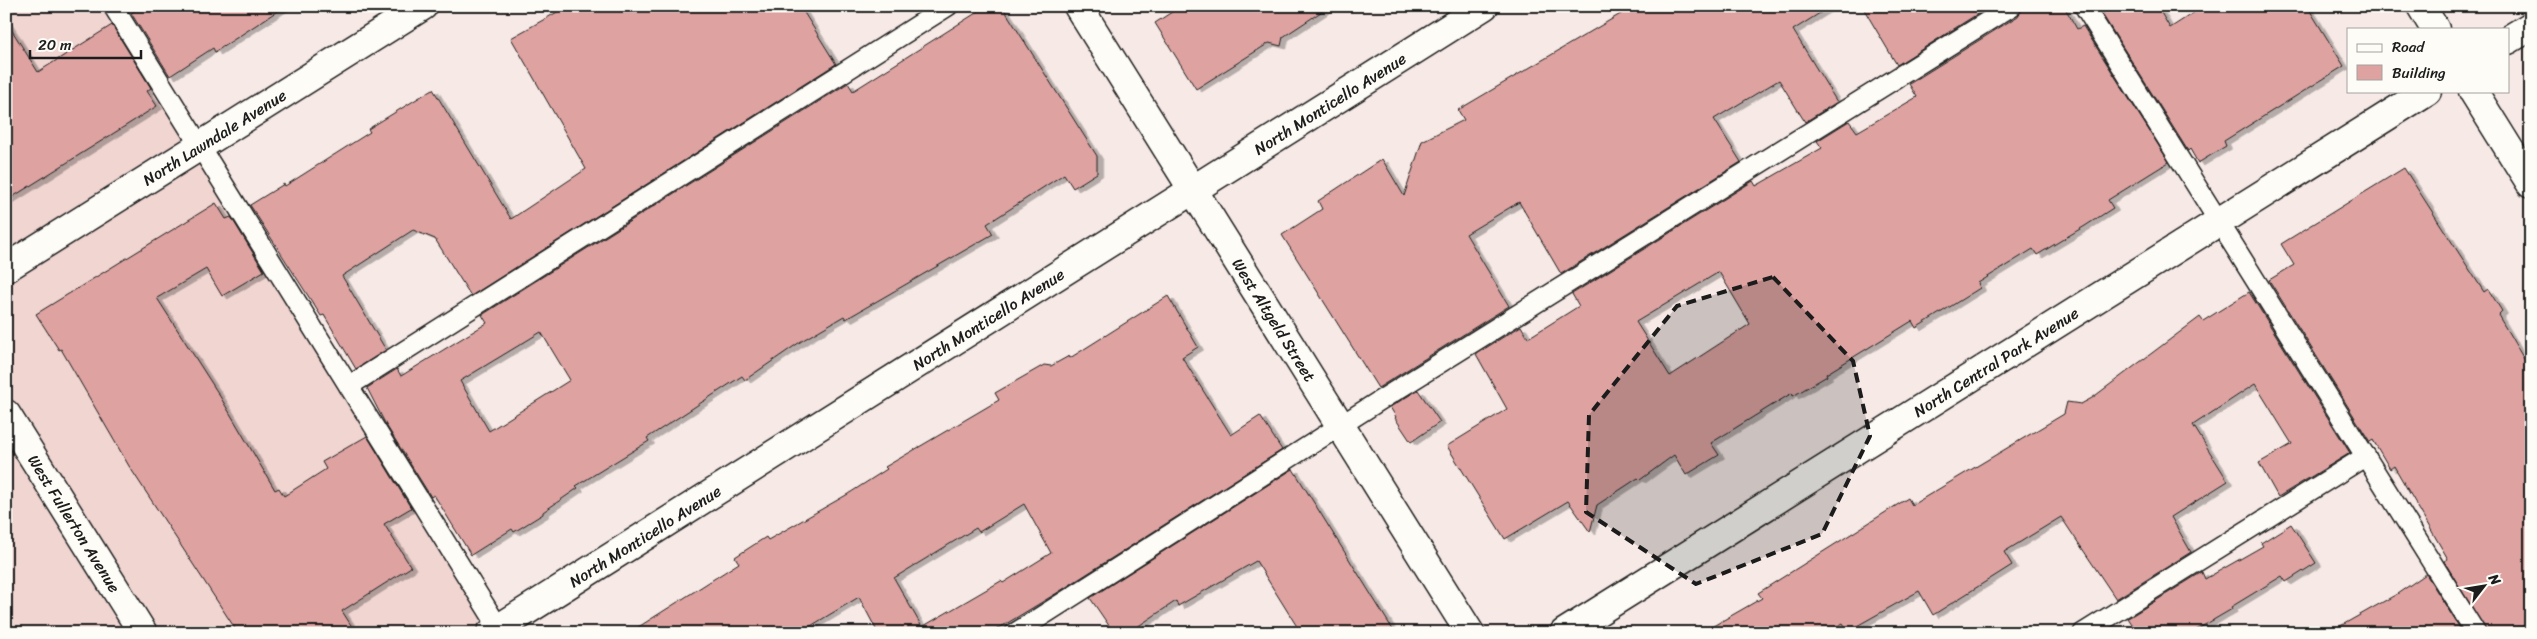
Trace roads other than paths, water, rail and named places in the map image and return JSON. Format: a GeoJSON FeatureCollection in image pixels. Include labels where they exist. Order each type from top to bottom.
{"type":"FeatureCollection","features":[{"type":"Feature","properties":{"kind":"street","name":"North Lawndale Avenue"},"geometry":{"type":"LineString","coordinates":[[6,268],[422,6]]}},
{"type":"Feature","properties":{"kind":"street","name":"West Altgeld Street"},"geometry":{"type":"LineString","coordinates":[[1078,6],[1470,633]]}},
{"type":"Feature","properties":{"kind":"street","name":"North Monticello Avenue"},"geometry":{"type":"LineString","coordinates":[[497,631],[1484,6]]}},
{"type":"Feature","properties":{"kind":"street"},"geometry":{"type":"LineString","coordinates":[[2421,6],[2434,28]]}},
{"type":"Feature","properties":{"kind":"street"},"geometry":{"type":"LineString","coordinates":[[2510,39],[2531,26]]}},
{"type":"Feature","properties":{"kind":"street","name":"North Central Park Avenue"},"geometry":{"type":"LineString","coordinates":[[1564,633],[2425,92]]}},
{"type":"Feature","properties":{"kind":"street"},"geometry":{"type":"LineString","coordinates":[[2474,92],[2531,184]]}},
{"type":"Feature","properties":{"kind":"street","name":"West Fullerton Avenue"},"geometry":{"type":"LineString","coordinates":[[6,414],[143,633]]}},
{"type":"Feature","properties":{"kind":"lane"},"geometry":{"type":"LineString","coordinates":[[113,6],[497,631]]}},
{"type":"Feature","properties":{"kind":"lane"},"geometry":{"type":"LineString","coordinates":[[348,386],[948,6]]}},
{"type":"Feature","properties":{"kind":"lane"},"geometry":{"type":"LineString","coordinates":[[1015,633],[1340,426],[2012,6]]}},
{"type":"Feature","properties":{"kind":"lane"},"geometry":{"type":"LineString","coordinates":[[2084,6],[2476,633]]}},
{"type":"Feature","properties":{"kind":"lane"},"geometry":{"type":"LineString","coordinates":[[2083,633],[2366,456]]}}]}
